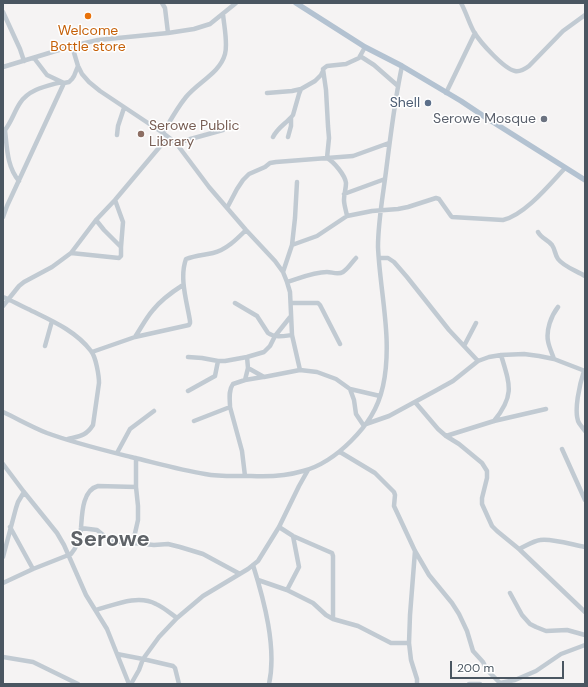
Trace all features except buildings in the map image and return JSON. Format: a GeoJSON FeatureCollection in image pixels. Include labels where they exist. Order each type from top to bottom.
{"type":"FeatureCollection","features":[{"type":"Feature","properties":{"kind":"main road"},"geometry":{"type":"LineString","coordinates":[[296,3],[365,47],[402,66],[585,180]]}},
{"type":"Feature","properties":{"kind":"street"},"geometry":{"type":"LineString","coordinates":[[162,3],[165,8],[168,33]]}},
{"type":"Feature","properties":{"kind":"street"},"geometry":{"type":"LineString","coordinates":[[3,67],[72,46],[98,40],[168,33],[202,27],[210,24],[236,3]]}},
{"type":"Feature","properties":{"kind":"street"},"geometry":{"type":"LineString","coordinates":[[461,3],[475,33],[480,40],[507,68],[516,71],[524,70],[536,60],[563,31],[585,15]]}},
{"type":"Feature","properties":{"kind":"street"},"geometry":{"type":"LineString","coordinates":[[3,12],[20,48],[24,61]]}},
{"type":"Feature","properties":{"kind":"street"},"geometry":{"type":"LineString","coordinates":[[163,133],[186,96],[218,68],[222,62],[226,46],[223,14]]}},
{"type":"Feature","properties":{"kind":"street"},"geometry":{"type":"LineString","coordinates":[[446,93],[475,33]]}},
{"type":"Feature","properties":{"kind":"street"},"geometry":{"type":"LineString","coordinates":[[72,46],[78,66],[82,74],[89,82],[176,143],[209,187],[283,272],[290,292],[292,335],[300,370]]}},
{"type":"Feature","properties":{"kind":"street"},"geometry":{"type":"LineString","coordinates":[[267,93],[301,89],[316,81],[321,76],[323,69],[327,66],[349,63],[360,56],[365,47]]}},
{"type":"Feature","properties":{"kind":"street"},"geometry":{"type":"LineString","coordinates":[[360,56],[378,68],[398,86]]}},
{"type":"Feature","properties":{"kind":"street"},"geometry":{"type":"LineString","coordinates":[[34,58],[47,75],[63,82]]}},
{"type":"Feature","properties":{"kind":"street"},"geometry":{"type":"LineString","coordinates":[[19,181],[10,165],[4,131],[12,121],[22,100],[34,90],[63,82],[69,82],[74,76],[78,66]]}},
{"type":"Feature","properties":{"kind":"street"},"geometry":{"type":"LineString","coordinates":[[3,412],[33,427],[66,439],[174,468],[206,474],[278,476],[308,470],[340,452],[371,417],[383,387],[387,341],[379,258],[379,238],[389,144],[402,66]]}},
{"type":"Feature","properties":{"kind":"street"},"geometry":{"type":"LineString","coordinates":[[323,69],[329,138],[327,158]]}},
{"type":"Feature","properties":{"kind":"street"},"geometry":{"type":"LineString","coordinates":[[3,217],[63,82]]}},
{"type":"Feature","properties":{"kind":"street"},"geometry":{"type":"LineString","coordinates":[[288,137],[291,126],[291,118],[301,89]]}},
{"type":"Feature","properties":{"kind":"street"},"geometry":{"type":"LineString","coordinates":[[117,135],[118,126],[124,108]]}},
{"type":"Feature","properties":{"kind":"street"},"geometry":{"type":"LineString","coordinates":[[273,137],[278,129],[291,118]]}},
{"type":"Feature","properties":{"kind":"street"},"geometry":{"type":"LineString","coordinates":[[176,143],[222,130]]}},
{"type":"Feature","properties":{"kind":"street"},"geometry":{"type":"LineString","coordinates":[[3,306],[24,282],[52,267],[71,253],[96,220],[115,200],[168,137]]}},
{"type":"Feature","properties":{"kind":"street"},"geometry":{"type":"LineString","coordinates":[[227,208],[243,180],[252,172],[265,167],[270,163],[353,156],[389,144]]}},
{"type":"Feature","properties":{"kind":"street"},"geometry":{"type":"LineString","coordinates":[[327,158],[333,163],[346,182],[344,202],[347,216]]}},
{"type":"Feature","properties":{"kind":"street"},"geometry":{"type":"LineString","coordinates":[[292,245],[317,236],[347,216],[362,212],[408,207],[436,198],[439,199],[452,217],[509,219],[528,206],[565,168]]}},
{"type":"Feature","properties":{"kind":"street"},"geometry":{"type":"LineString","coordinates":[[344,194],[385,179]]}},
{"type":"Feature","properties":{"kind":"street"},"geometry":{"type":"LineString","coordinates":[[283,272],[292,245],[297,182]]}},
{"type":"Feature","properties":{"kind":"street"},"geometry":{"type":"LineString","coordinates":[[71,253],[119,258],[121,256],[123,222],[115,200]]}},
{"type":"Feature","properties":{"kind":"street"},"geometry":{"type":"LineString","coordinates":[[96,220],[121,247]]}},
{"type":"Feature","properties":{"kind":"street"},"geometry":{"type":"LineString","coordinates":[[92,352],[135,337],[188,325],[190,321],[183,285],[186,259],[222,250],[246,230]]}},
{"type":"Feature","properties":{"kind":"street"},"geometry":{"type":"LineString","coordinates":[[538,232],[553,246],[558,259],[561,262],[585,276]]}},
{"type":"Feature","properties":{"kind":"street"},"geometry":{"type":"LineString","coordinates":[[287,282],[319,272],[341,273],[356,258]]}},
{"type":"Feature","properties":{"kind":"street"},"geometry":{"type":"LineString","coordinates":[[379,258],[388,258],[394,262],[449,330],[478,361]]}},
{"type":"Feature","properties":{"kind":"street"},"geometry":{"type":"LineString","coordinates":[[135,337],[152,310],[183,285]]}},
{"type":"Feature","properties":{"kind":"street"},"geometry":{"type":"LineString","coordinates":[[3,297],[52,321],[76,336],[92,352],[99,378],[93,425],[86,434],[66,439]]}},
{"type":"Feature","properties":{"kind":"street"},"geometry":{"type":"LineString","coordinates":[[291,303],[318,302],[340,344]]}},
{"type":"Feature","properties":{"kind":"street"},"geometry":{"type":"LineString","coordinates":[[235,303],[257,316],[268,333],[271,335],[292,335]]}},
{"type":"Feature","properties":{"kind":"street"},"geometry":{"type":"LineString","coordinates":[[554,359],[547,336],[553,314],[558,308]]}},
{"type":"Feature","properties":{"kind":"street"},"geometry":{"type":"LineString","coordinates":[[188,357],[228,361],[264,352],[270,346],[275,336],[290,316]]}},
{"type":"Feature","properties":{"kind":"street"},"geometry":{"type":"LineString","coordinates":[[45,346],[52,321]]}},
{"type":"Feature","properties":{"kind":"street"},"geometry":{"type":"LineString","coordinates":[[464,346],[476,323]]}},
{"type":"Feature","properties":{"kind":"street"},"geometry":{"type":"LineString","coordinates":[[365,425],[388,416],[453,381],[478,361],[501,355],[524,354],[554,359],[584,371],[578,390],[577,411],[580,424],[585,430]]}},
{"type":"Feature","properties":{"kind":"street"},"geometry":{"type":"LineString","coordinates":[[494,421],[502,411],[509,394],[509,384],[501,355]]}},
{"type":"Feature","properties":{"kind":"street"},"geometry":{"type":"LineString","coordinates":[[245,380],[248,368],[247,357]]}},
{"type":"Feature","properties":{"kind":"street"},"geometry":{"type":"LineString","coordinates":[[188,391],[214,376],[218,361]]}},
{"type":"Feature","properties":{"kind":"street"},"geometry":{"type":"LineString","coordinates":[[248,368],[264,377]]}},
{"type":"Feature","properties":{"kind":"street"},"geometry":{"type":"LineString","coordinates":[[244,476],[242,451],[230,407],[229,392],[232,385],[235,383],[300,370],[326,374],[350,389],[380,396]]}},
{"type":"Feature","properties":{"kind":"street"},"geometry":{"type":"LineString","coordinates":[[350,389],[354,400],[356,414],[365,425]]}},
{"type":"Feature","properties":{"kind":"street"},"geometry":{"type":"LineString","coordinates":[[415,402],[438,429],[446,436],[460,444],[484,466],[487,471],[487,478],[482,504],[488,518],[497,532],[519,549],[585,612]]}},
{"type":"Feature","properties":{"kind":"street"},"geometry":{"type":"LineString","coordinates":[[194,421],[230,407]]}},
{"type":"Feature","properties":{"kind":"street"},"geometry":{"type":"LineString","coordinates":[[446,436],[494,421],[546,409]]}},
{"type":"Feature","properties":{"kind":"street"},"geometry":{"type":"LineString","coordinates":[[117,453],[130,429],[154,411]]}},
{"type":"Feature","properties":{"kind":"street"},"geometry":{"type":"LineString","coordinates":[[562,449],[585,500]]}},
{"type":"Feature","properties":{"kind":"street"},"geometry":{"type":"LineString","coordinates":[[340,452],[375,473],[392,489],[395,495],[394,506],[415,551],[429,575],[459,614],[474,651],[483,662],[487,670],[501,684],[536,671],[562,654],[584,645]]}},
{"type":"Feature","properties":{"kind":"street"},"geometry":{"type":"LineString","coordinates":[[133,542],[138,520],[136,458]]}},
{"type":"Feature","properties":{"kind":"street"},"geometry":{"type":"LineString","coordinates":[[3,464],[57,533],[86,595],[107,629],[130,684]]}},
{"type":"Feature","properties":{"kind":"street"},"geometry":{"type":"LineString","coordinates":[[130,684],[139,670],[143,659],[159,637],[177,618],[203,596],[240,574],[253,565],[262,556],[279,527],[308,470]]}},
{"type":"Feature","properties":{"kind":"street"},"geometry":{"type":"LineString","coordinates":[[3,583],[71,554],[78,540],[81,528],[83,506],[92,488],[98,486],[136,487]]}},
{"type":"Feature","properties":{"kind":"street"},"geometry":{"type":"LineString","coordinates":[[3,557],[18,502],[24,492]]}},
{"type":"Feature","properties":{"kind":"street"},"geometry":{"type":"LineString","coordinates":[[10,527],[33,569]]}},
{"type":"Feature","properties":{"kind":"street"},"geometry":{"type":"LineString","coordinates":[[279,527],[293,536],[332,553],[333,619]]}},
{"type":"Feature","properties":{"kind":"street"},"geometry":{"type":"LineString","coordinates":[[81,528],[97,530],[110,540],[120,542],[168,544],[199,553],[240,574]]}},
{"type":"Feature","properties":{"kind":"street"},"geometry":{"type":"LineString","coordinates":[[287,590],[299,567],[293,536]]}},
{"type":"Feature","properties":{"kind":"street"},"geometry":{"type":"LineString","coordinates":[[519,549],[541,540],[585,547]]}},
{"type":"Feature","properties":{"kind":"street"},"geometry":{"type":"LineString","coordinates":[[415,551],[410,615],[410,644],[411,660],[418,684]]}},
{"type":"Feature","properties":{"kind":"street"},"geometry":{"type":"LineString","coordinates":[[253,565],[258,580],[271,643],[271,668],[269,684]]}},
{"type":"Feature","properties":{"kind":"street"},"geometry":{"type":"LineString","coordinates":[[258,580],[287,590],[308,600],[333,619],[358,626],[391,643],[410,644]]}},
{"type":"Feature","properties":{"kind":"street"},"geometry":{"type":"LineString","coordinates":[[510,593],[522,615],[530,624],[546,631],[567,630],[585,635]]}},
{"type":"Feature","properties":{"kind":"street"},"geometry":{"type":"LineString","coordinates":[[96,610],[130,600],[147,601],[157,604],[177,618]]}},
{"type":"Feature","properties":{"kind":"street"},"geometry":{"type":"LineString","coordinates":[[117,654],[172,666],[175,668],[179,684]]}},
{"type":"Feature","properties":{"kind":"street"},"geometry":{"type":"LineString","coordinates":[[3,657],[34,662],[78,684]]}},
{"type":"Feature","properties":{"kind":"street"},"geometry":{"type":"LineString","coordinates":[[469,684],[480,684]]}},
{"type":"Feature","properties":{"kind":"place","name":"Welcome Bottle store"},"geometry":{"type":"Point","coordinates":[88,16]}},
{"type":"Feature","properties":{"kind":"place","name":"Shell"},"geometry":{"type":"Point","coordinates":[428,103]}},
{"type":"Feature","properties":{"kind":"place","name":"Serowe Mosque"},"geometry":{"type":"Point","coordinates":[544,119]}},
{"type":"Feature","properties":{"kind":"place","name":"Serowe Public Library"},"geometry":{"type":"Point","coordinates":[141,134]}},
{"type":"Feature","properties":{"kind":"district","name":"Serowe"},"geometry":{"type":"Point","coordinates":[110,540]}}]}
